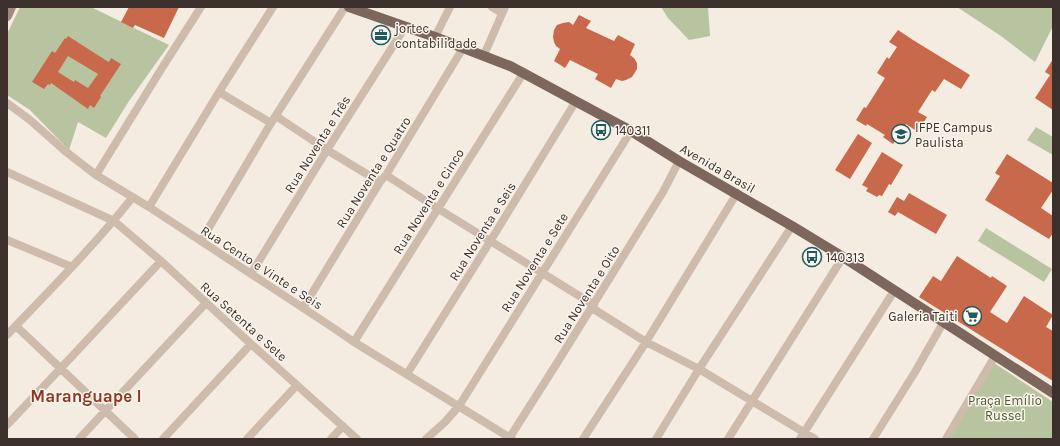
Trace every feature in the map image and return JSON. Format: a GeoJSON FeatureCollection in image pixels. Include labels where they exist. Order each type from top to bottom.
{"type":"FeatureCollection","features":[{"type":"Feature","properties":{"kind":"main road","name":"Avenida Brasil"},"geometry":{"type":"LineString","coordinates":[[349,7],[435,37],[524,72],[631,130],[843,257],[1053,393]]}},
{"type":"Feature","properties":{"kind":"street"},"geometry":{"type":"LineString","coordinates":[[7,16],[11,7]]}},
{"type":"Feature","properties":{"kind":"street"},"geometry":{"type":"LineString","coordinates":[[96,175],[201,7]]}},
{"type":"Feature","properties":{"kind":"street"},"geometry":{"type":"LineString","coordinates":[[148,207],[273,7]]}},
{"type":"Feature","properties":{"kind":"street"},"geometry":{"type":"LineString","coordinates":[[201,242],[273,120],[346,7]]}},
{"type":"Feature","properties":{"kind":"street"},"geometry":{"type":"LineString","coordinates":[[435,37],[450,7]]}},
{"type":"Feature","properties":{"kind":"street"},"geometry":{"type":"LineString","coordinates":[[484,56],[503,10],[492,7]]}},
{"type":"Feature","properties":{"kind":"street","name":"Rua Noventa e Três"},"geometry":{"type":"LineString","coordinates":[[251,274],[405,27]]}},
{"type":"Feature","properties":{"kind":"street","name":"Rua Noventa e Quatro"},"geometry":{"type":"LineString","coordinates":[[303,308],[463,48]]}},
{"type":"Feature","properties":{"kind":"street","name":"Rua Noventa e Cinco"},"geometry":{"type":"LineString","coordinates":[[354,342],[524,72]]}},
{"type":"Feature","properties":{"kind":"street"},"geometry":{"type":"LineString","coordinates":[[219,92],[327,150],[380,182]]}},
{"type":"Feature","properties":{"kind":"street","name":"Rua Noventa e Seis"},"geometry":{"type":"LineString","coordinates":[[407,374],[576,101]]}},
{"type":"Feature","properties":{"kind":"street","name":"Rua Cento e Vinte e Seis"},"geometry":{"type":"LineString","coordinates":[[7,103],[30,120],[65,151],[96,175],[148,207],[354,342],[511,438]]}},
{"type":"Feature","properties":{"kind":"street","name":"Rua Noventa e Sete"},"geometry":{"type":"LineString","coordinates":[[426,439],[445,422],[459,406],[631,130]]}},
{"type":"Feature","properties":{"kind":"street","name":"Rua Noventa e Oito"},"geometry":{"type":"LineString","coordinates":[[511,438],[663,192],[679,160]]}},
{"type":"Feature","properties":{"kind":"street","name":"Rua Setenta e Sete"},"geometry":{"type":"LineString","coordinates":[[7,172],[114,221],[161,261],[357,439]]}},
{"type":"Feature","properties":{"kind":"street"},"geometry":{"type":"LineString","coordinates":[[386,175],[542,272],[646,342],[699,369],[752,400],[802,436],[815,439]]}},
{"type":"Feature","properties":{"kind":"street"},"geometry":{"type":"LineString","coordinates":[[583,439],[646,342],[737,193]]}},
{"type":"Feature","properties":{"kind":"street"},"geometry":{"type":"LineString","coordinates":[[7,335],[51,290],[114,221],[132,198]]}},
{"type":"Feature","properties":{"kind":"street"},"geometry":{"type":"LineString","coordinates":[[656,439],[699,369],[792,226]]}},
{"type":"Feature","properties":{"kind":"street"},"geometry":{"type":"LineString","coordinates":[[7,240],[72,267]]}},
{"type":"Feature","properties":{"kind":"street"},"geometry":{"type":"LineString","coordinates":[[728,439],[843,257]]}},
{"type":"Feature","properties":{"kind":"street"},"geometry":{"type":"LineString","coordinates":[[7,425],[161,261]]}},
{"type":"Feature","properties":{"kind":"street"},"geometry":{"type":"LineString","coordinates":[[802,436],[894,290]]}},
{"type":"Feature","properties":{"kind":"street"},"geometry":{"type":"LineString","coordinates":[[79,439],[206,303]]}},
{"type":"Feature","properties":{"kind":"street"},"geometry":{"type":"LineString","coordinates":[[873,439],[915,372],[943,323]]}},
{"type":"Feature","properties":{"kind":"street"},"geometry":{"type":"LineString","coordinates":[[16,326],[135,439]]}},
{"type":"Feature","properties":{"kind":"street"},"geometry":{"type":"LineString","coordinates":[[163,439],[251,344]]}},
{"type":"Feature","properties":{"kind":"street"},"geometry":{"type":"LineString","coordinates":[[946,439],[995,356]]}},
{"type":"Feature","properties":{"kind":"street"},"geometry":{"type":"LineString","coordinates":[[246,439],[297,385]]}},
{"type":"Feature","properties":{"kind":"street"},"geometry":{"type":"LineString","coordinates":[[330,439],[343,426]]}},
{"type":"Feature","properties":{"kind":"green space"},"geometry":{"type":"Polygon","coordinates":[[[20,7],[91,7],[169,45],[129,101],[106,138],[78,122],[69,150],[30,110],[7,95],[7,34],[20,7]]]}},
{"type":"Feature","properties":{"kind":"green space"},"geometry":{"type":"Polygon","coordinates":[[[661,7],[708,7],[710,36],[689,40],[668,18],[661,7]]]}},
{"type":"Feature","properties":{"kind":"green space"},"geometry":{"type":"Polygon","coordinates":[[[957,7],[1053,7],[1053,26],[1035,62],[1001,36],[957,7]]]}},
{"type":"Feature","properties":{"kind":"green space"},"geometry":{"type":"Polygon","coordinates":[[[1036,127],[1053,137],[1053,155],[1027,140],[1036,127]]]}},
{"type":"Feature","properties":{"kind":"green space"},"geometry":{"type":"Polygon","coordinates":[[[986,228],[1052,269],[1044,282],[978,241],[986,228]]]}},
{"type":"Feature","properties":{"kind":"green space","name":"Praça Emílio Russel"},"geometry":{"type":"Polygon","coordinates":[[[994,363],[1053,402],[1053,439],[949,439],[994,363]]]}},
{"type":"Feature","properties":{"kind":"building"},"geometry":{"type":"Polygon","coordinates":[[[129,7],[179,7],[164,38],[135,25],[133,28],[121,22],[129,7]]]}},
{"type":"Feature","properties":{"kind":"building"},"geometry":{"type":"Polygon","coordinates":[[[579,15],[591,21],[586,28],[614,41],[618,35],[635,44],[630,55],[637,63],[637,69],[632,77],[622,81],[616,79],[611,88],[595,79],[598,74],[570,60],[565,68],[554,61],[560,49],[554,42],[554,30],[557,25],[563,23],[569,22],[573,25],[579,15]]]}},
{"type":"Feature","properties":{"kind":"building"},"geometry":{"type":"Polygon","coordinates":[[[898,30],[970,75],[961,89],[944,79],[935,92],[932,90],[918,112],[927,117],[918,132],[906,124],[893,144],[883,137],[885,135],[867,124],[866,126],[856,120],[864,107],[866,108],[885,78],[877,73],[887,57],[889,59],[897,47],[889,42],[898,30]]]}},
{"type":"Feature","properties":{"kind":"building"},"geometry":{"type":"Polygon","coordinates":[[[68,36],[107,61],[109,62],[111,58],[121,64],[94,108],[90,105],[88,109],[51,83],[44,89],[32,82],[52,51],[55,53],[65,38],[66,39],[68,36]],[[68,56],[58,72],[74,82],[75,80],[88,88],[98,74],[68,56]]]}},
{"type":"Feature","properties":{"kind":"building"},"geometry":{"type":"Polygon","coordinates":[[[1053,59],[1053,110],[1035,98],[1050,75],[1045,72],[1053,59]]]}},
{"type":"Feature","properties":{"kind":"building"},"geometry":{"type":"Polygon","coordinates":[[[858,134],[872,143],[850,179],[835,170],[858,134]]]}},
{"type":"Feature","properties":{"kind":"building"},"geometry":{"type":"Polygon","coordinates":[[[882,152],[903,165],[891,185],[889,184],[882,196],[879,195],[877,197],[866,191],[868,188],[862,185],[882,152]]]}},
{"type":"Feature","properties":{"kind":"building"},"geometry":{"type":"Polygon","coordinates":[[[1007,154],[1053,183],[1053,190],[1041,208],[1053,216],[1053,233],[1049,239],[985,200],[1000,176],[995,173],[1007,154]]]}},
{"type":"Feature","properties":{"kind":"building"},"geometry":{"type":"Polygon","coordinates":[[[909,193],[947,215],[936,234],[898,212],[895,216],[888,212],[897,197],[904,201],[909,193]]]}},
{"type":"Feature","properties":{"kind":"building"},"geometry":{"type":"Polygon","coordinates":[[[957,256],[991,278],[992,276],[1007,286],[990,312],[1007,323],[1024,296],[1053,315],[1046,327],[1053,331],[1053,381],[919,297],[933,276],[941,281],[957,256]]]}},
{"type":"Feature","properties":{"kind":"place","name":"jortec contabilidade"},"geometry":{"type":"Point","coordinates":[381,35]}},
{"type":"Feature","properties":{"kind":"place","name":"140311"},"geometry":{"type":"Point","coordinates":[601,130]}},
{"type":"Feature","properties":{"kind":"place","name":"IFPE Campus Paulista"},"geometry":{"type":"Point","coordinates":[901,134]}},
{"type":"Feature","properties":{"kind":"place","name":"140313"},"geometry":{"type":"Point","coordinates":[812,257]}},
{"type":"Feature","properties":{"kind":"place","name":"Galeria Taiti"},"geometry":{"type":"Point","coordinates":[972,316]}},
{"type":"Feature","properties":{"kind":"district","name":"Maranguape I"},"geometry":{"type":"Point","coordinates":[86,396]}}]}
